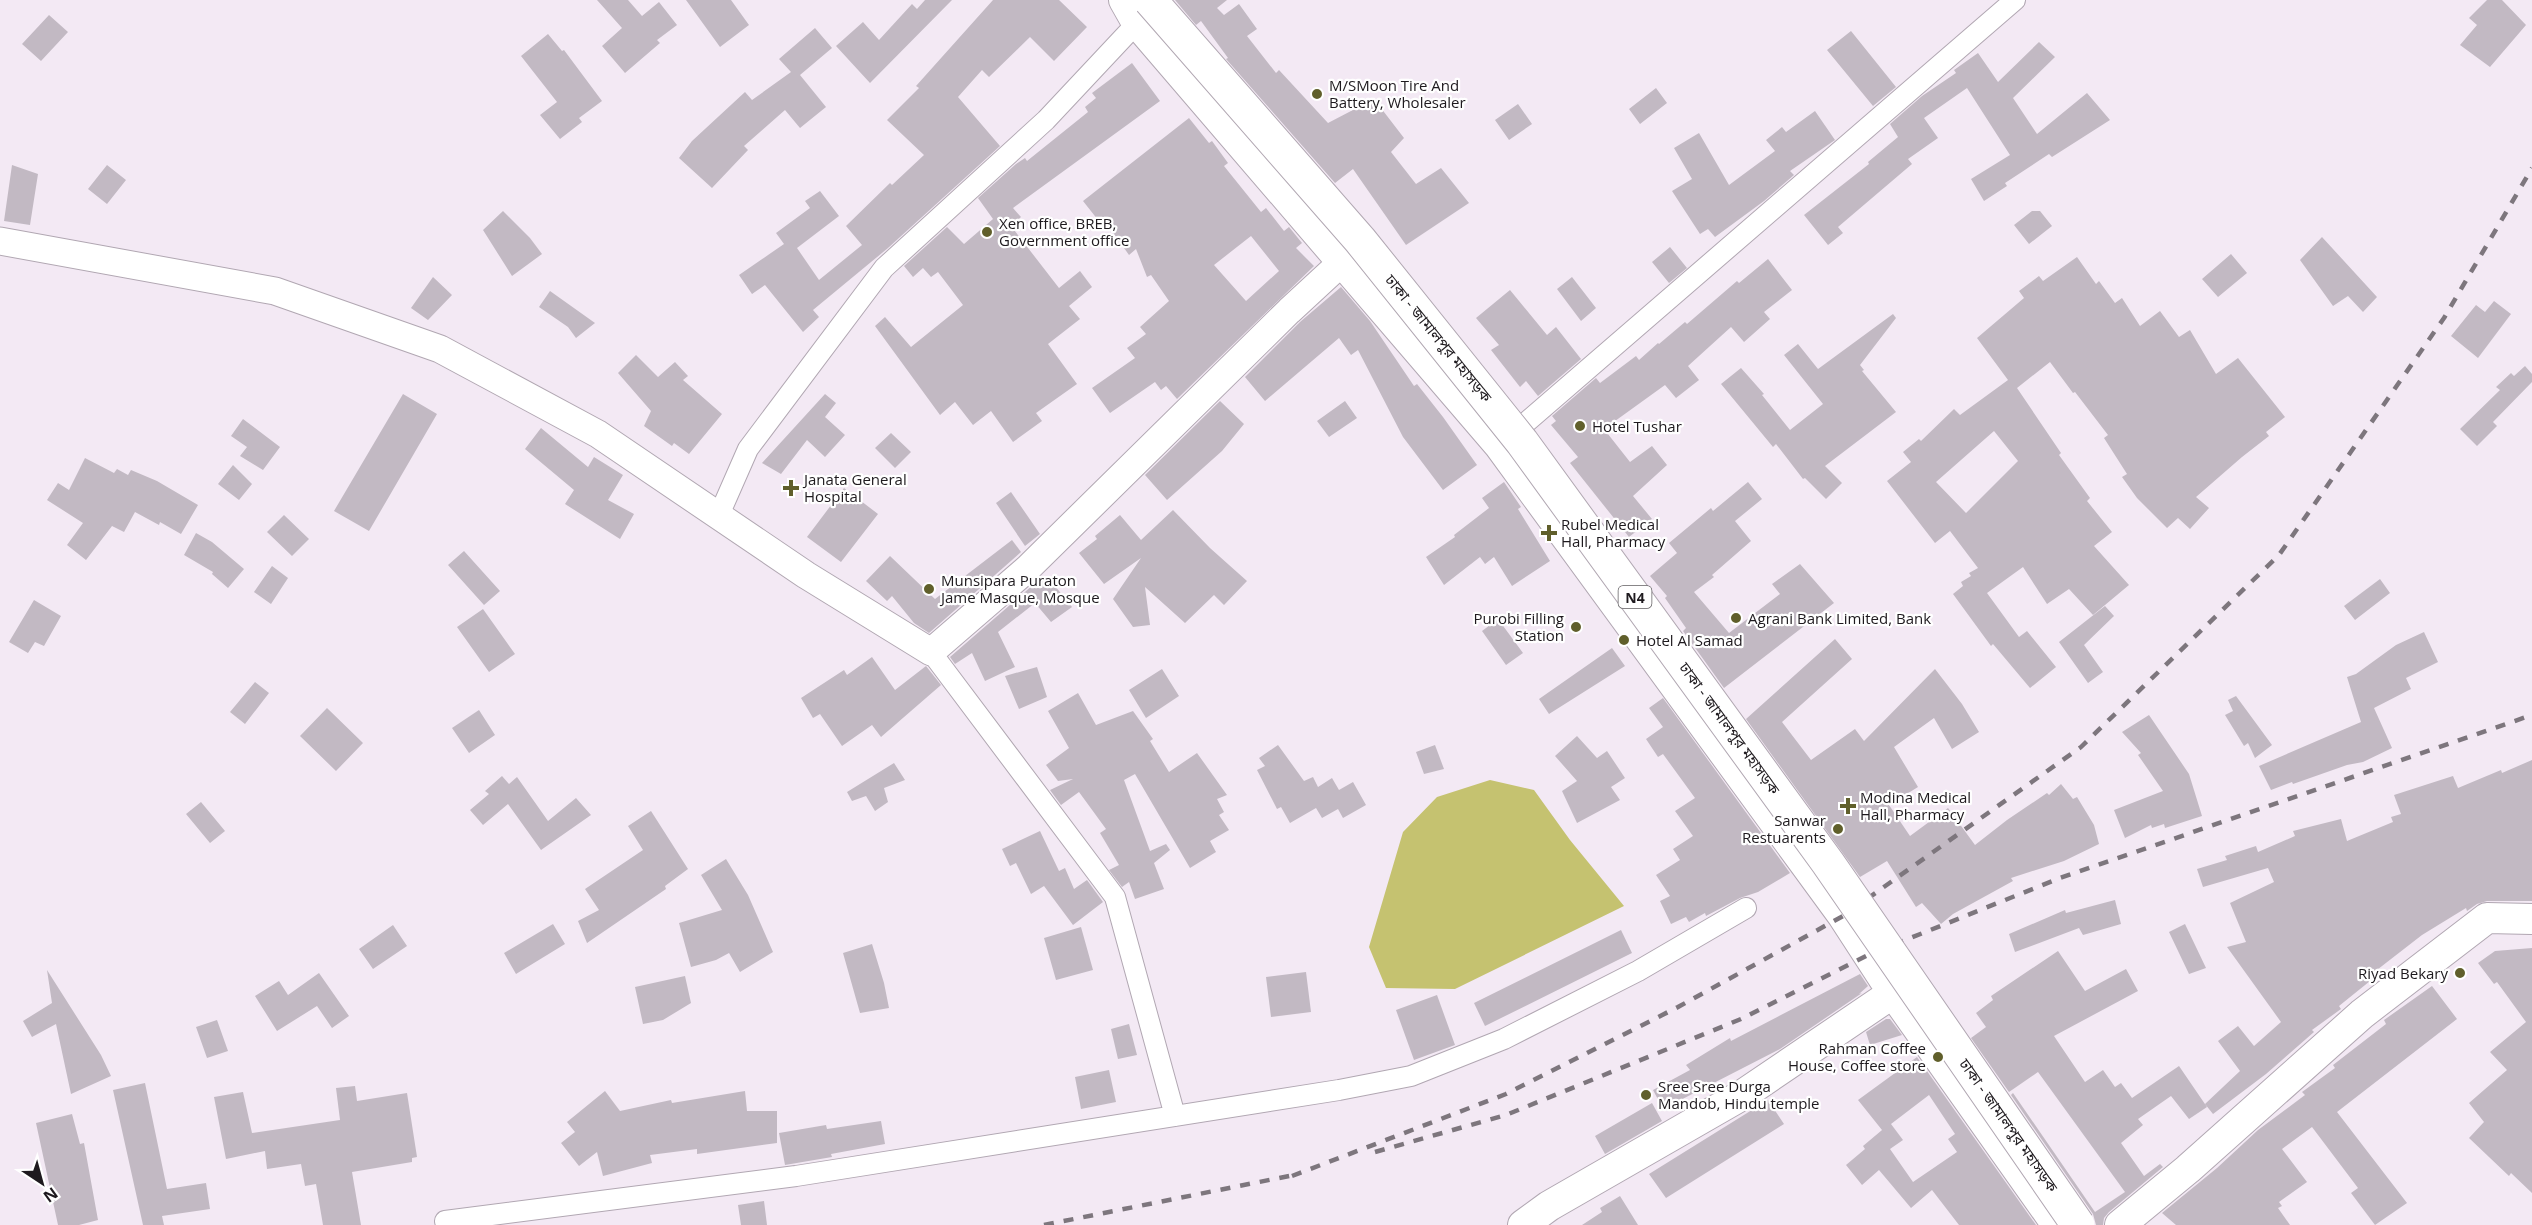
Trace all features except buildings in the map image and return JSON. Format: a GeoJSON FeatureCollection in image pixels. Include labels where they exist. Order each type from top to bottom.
{"type":"FeatureCollection","features":[{"type":"Feature","properties":{"kind":"highway","name":"ঢাকা - জামালপুর মহাসড়ক"},"geometry":{"type":"LineString","coordinates":[[1137,8],[1360,240],[1522,442],[1828,863],[2078,1225]]}},
{"type":"Feature","properties":{"kind":"main road"},"geometry":{"type":"LineString","coordinates":[[1137,8],[1342,262],[1499,446],[1843,916],[1893,993],[2057,1225]]}},
{"type":"Feature","properties":{"kind":"main road"},"geometry":{"type":"LineString","coordinates":[[0,241],[275,291],[440,349],[598,434],[806,575],[931,652],[1027,569],[1288,311],[1342,262]]}},
{"type":"Feature","properties":{"kind":"main road"},"geometry":{"type":"LineString","coordinates":[[2120,1225],[2188,1169],[2362,1014],[2487,918],[2532,919]]}},
{"type":"Feature","properties":{"kind":"main road"},"geometry":{"type":"LineString","coordinates":[[1523,1225],[1549,1206],[1744,1094],[1893,993]]}},
{"type":"Feature","properties":{"kind":"street"},"geometry":{"type":"LineString","coordinates":[[1499,446],[2015,0]]}},
{"type":"Feature","properties":{"kind":"street"},"geometry":{"type":"LineString","coordinates":[[718,515],[748,449],[884,268],[1046,120],[1137,8]]}},
{"type":"Feature","properties":{"kind":"street"},"geometry":{"type":"LineString","coordinates":[[931,652],[1115,897],[1175,1116]]}},
{"type":"Feature","properties":{"kind":"street"},"geometry":{"type":"LineString","coordinates":[[445,1221],[796,1176],[1066,1131],[1339,1090],[1411,1076],[1514,1033],[1638,971],[1746,908]]}},
{"type":"Feature","properties":{"kind":"shaded area"},"geometry":{"type":"Polygon","coordinates":[[[1490,780],[1534,790],[1570,840],[1624,906],[1455,989],[1386,988],[1369,947],[1403,832],[1437,797],[1490,780]]]}},
{"type":"Feature","properties":{"kind":"railway"},"geometry":{"type":"LineString","coordinates":[[1292,1176],[1506,1094],[1678,1007],[1843,916],[2081,747],[2279,555],[2444,318],[2532,168]]}},
{"type":"Feature","properties":{"kind":"railway"},"geometry":{"type":"LineString","coordinates":[[1375,1152],[1506,1115],[1741,1019],[1868,955],[2060,878],[2532,715]]}},
{"type":"Feature","properties":{"kind":"railway"},"geometry":{"type":"LineString","coordinates":[[1044,1225],[1299,1174]]}},
{"type":"Feature","properties":{"kind":"place","name":"M/SMoon Tire And Battery, Wholesaler"},"geometry":{"type":"Point","coordinates":[1317,94]}},
{"type":"Feature","properties":{"kind":"place","name":"Xen office, BREB, Government office"},"geometry":{"type":"Point","coordinates":[987,232]}},
{"type":"Feature","properties":{"kind":"place","name":"Hotel Tushar"},"geometry":{"type":"Point","coordinates":[1580,426]}},
{"type":"Feature","properties":{"kind":"place","name":"Janata General Hospital"},"geometry":{"type":"Point","coordinates":[791,488]}},
{"type":"Feature","properties":{"kind":"place","name":"Rubel Medical Hall, Pharmacy"},"geometry":{"type":"Point","coordinates":[1549,533]}},
{"type":"Feature","properties":{"kind":"place","name":"Munsipara Puraton Jame Masque, Mosque"},"geometry":{"type":"Point","coordinates":[929,589]}},
{"type":"Feature","properties":{"kind":"place","name":"Agrani Bank Limited, Bank"},"geometry":{"type":"Point","coordinates":[1736,618]}},
{"type":"Feature","properties":{"kind":"place","name":"Purobi Filling Station"},"geometry":{"type":"Point","coordinates":[1576,627]}},
{"type":"Feature","properties":{"kind":"place","name":"Hotel Al Samad"},"geometry":{"type":"Point","coordinates":[1624,640]}},
{"type":"Feature","properties":{"kind":"place","name":"Modina Medical Hall, Pharmacy"},"geometry":{"type":"Point","coordinates":[1848,806]}},
{"type":"Feature","properties":{"kind":"place","name":"Sanwar Restuarents"},"geometry":{"type":"Point","coordinates":[1838,829]}},
{"type":"Feature","properties":{"kind":"place","name":"Riyad Bekary"},"geometry":{"type":"Point","coordinates":[2460,973]}},
{"type":"Feature","properties":{"kind":"place","name":"Rahman Coffee House, Coffee store"},"geometry":{"type":"Point","coordinates":[1938,1057]}},
{"type":"Feature","properties":{"kind":"place","name":"Sree Sree Durga Mandob, Hindu temple"},"geometry":{"type":"Point","coordinates":[1646,1095]}}]}
